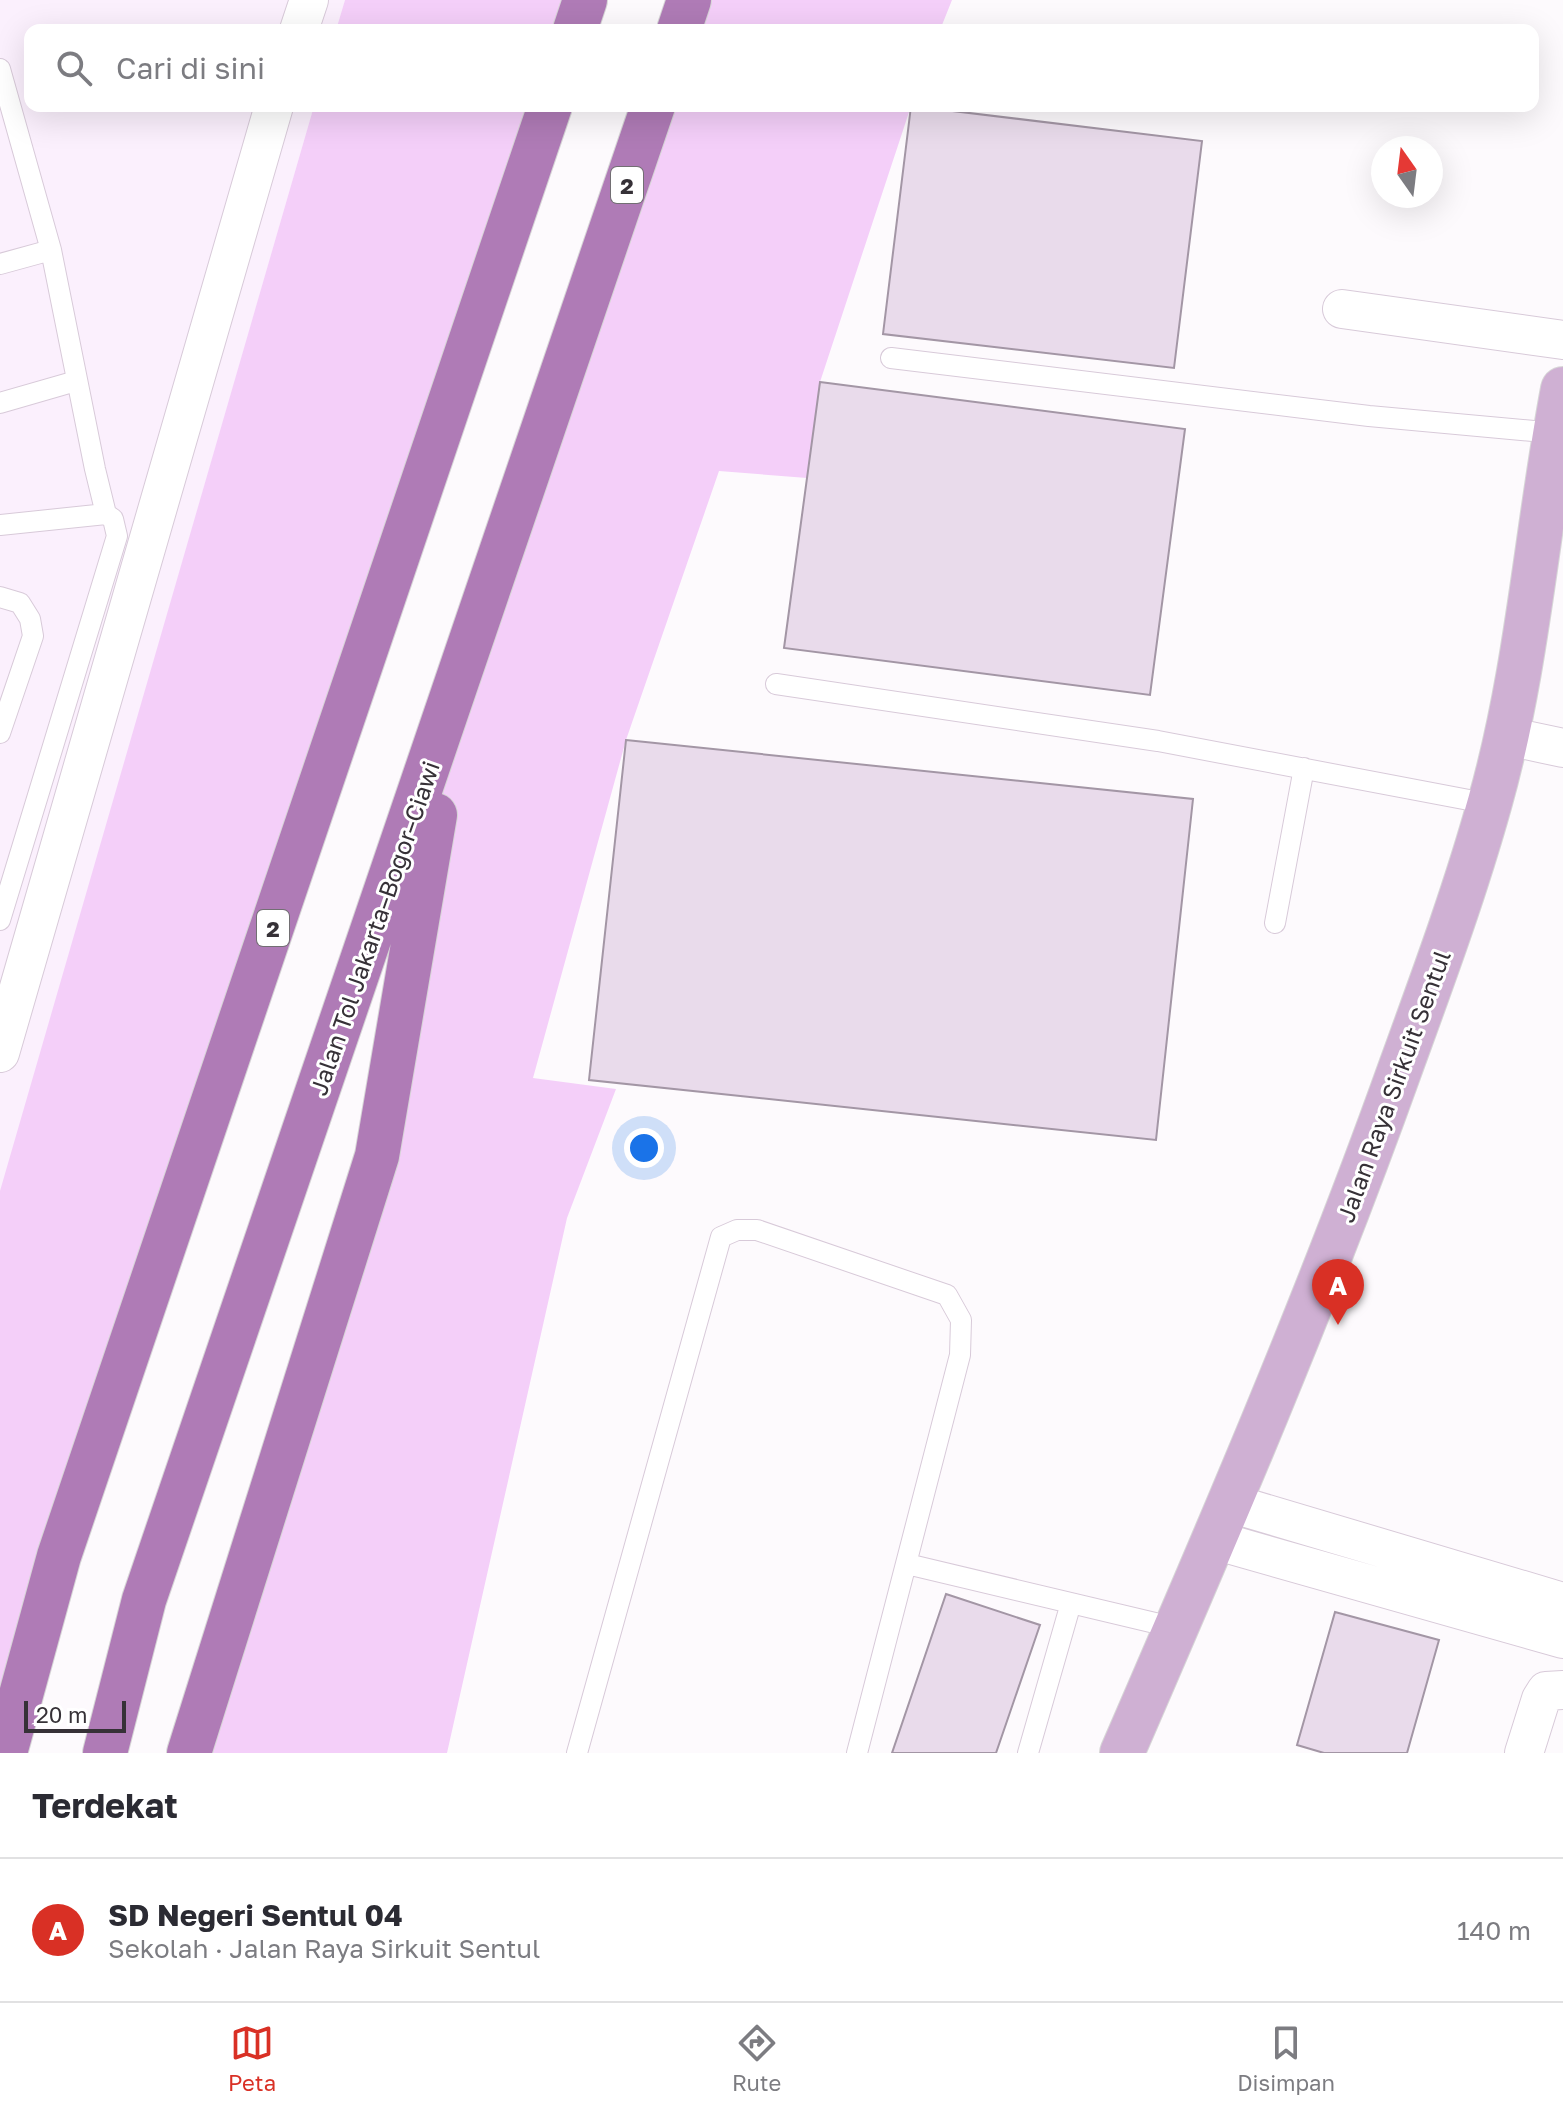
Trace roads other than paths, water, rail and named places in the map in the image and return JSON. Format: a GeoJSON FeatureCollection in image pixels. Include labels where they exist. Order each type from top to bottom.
{"type":"FeatureCollection","features":[{"type":"Feature","properties":{"kind":"highway"},"geometry":{"type":"LineString","coordinates":[[577,24],[585,0]]}},
{"type":"Feature","properties":{"kind":"highway"},"geometry":{"type":"LineString","coordinates":[[681,24],[689,0]]}},
{"type":"Feature","properties":{"kind":"highway","name":"2"},"geometry":{"type":"LineString","coordinates":[[5,1753],[59,1556],[548,112]]}},
{"type":"Feature","properties":{"kind":"highway","name":"Jalan Tol Jakarta–Bogor–Ciawi"},"geometry":{"type":"LineString","coordinates":[[105,1753],[144,1600],[651,112]]}},
{"type":"Feature","properties":{"kind":"highway"},"geometry":{"type":"LineString","coordinates":[[189,1753],[377,1156],[457,683]]}},
{"type":"Feature","properties":{"kind":"main road","name":"Jalan Raya Sirkuit Sentul"},"geometry":{"type":"LineString","coordinates":[[1122,1753],[1222,1521],[1363,1172],[1432,982],[1490,804],[1507,736],[1563,389]]}},
{"type":"Feature","properties":{"kind":"street"},"geometry":{"type":"LineString","coordinates":[[301,24],[309,0]]}},
{"type":"Feature","properties":{"kind":"street"},"geometry":{"type":"LineString","coordinates":[[0,1053],[272,112]]}},
{"type":"Feature","properties":{"kind":"street"},"geometry":{"type":"LineString","coordinates":[[1342,309],[1563,340]]}},
{"type":"Feature","properties":{"kind":"street"},"geometry":{"type":"LineString","coordinates":[[1507,736],[1563,748]]}},
{"type":"Feature","properties":{"kind":"street"},"geometry":{"type":"LineString","coordinates":[[1222,1521],[1563,1602]]}},
{"type":"Feature","properties":{"kind":"street"},"geometry":{"type":"LineString","coordinates":[[1222,1521],[1563,1639]]}},
{"type":"Feature","properties":{"kind":"street"},"geometry":{"type":"LineString","coordinates":[[1524,1753],[1541,1699],[1546,1691],[1563,1690]]}},
{"type":"Feature","properties":{"kind":"lane"},"geometry":{"type":"LineString","coordinates":[[0,69],[9,129],[51,250],[106,514]]}},
{"type":"Feature","properties":{"kind":"lane"},"geometry":{"type":"LineString","coordinates":[[0,264],[51,250]]}},
{"type":"Feature","properties":{"kind":"lane"},"geometry":{"type":"LineString","coordinates":[[891,358],[1369,416],[1555,433]]}},
{"type":"Feature","properties":{"kind":"lane"},"geometry":{"type":"LineString","coordinates":[[0,403],[76,381]]}},
{"type":"Feature","properties":{"kind":"lane"},"geometry":{"type":"LineString","coordinates":[[0,525],[106,514],[113,519],[117,536],[0,920]]}},
{"type":"Feature","properties":{"kind":"lane"},"geometry":{"type":"LineString","coordinates":[[0,597],[20,603],[30,619],[33,636],[0,733]]}},
{"type":"Feature","properties":{"kind":"lane"},"geometry":{"type":"LineString","coordinates":[[776,684],[1158,741],[1490,804]]}},
{"type":"Feature","properties":{"kind":"lane"},"geometry":{"type":"LineString","coordinates":[[1275,923],[1304,768]]}},
{"type":"Feature","properties":{"kind":"lane"},"geometry":{"type":"LineString","coordinates":[[577,1753],[721,1237],[737,1230],[757,1230],[947,1295],[961,1320],[960,1355],[857,1753]]}},
{"type":"Feature","properties":{"kind":"lane"},"geometry":{"type":"LineString","coordinates":[[907,1564],[1176,1628]]}},
{"type":"Feature","properties":{"kind":"lane"},"geometry":{"type":"LineString","coordinates":[[1028,1753],[1071,1603]]}},
{"type":"Feature","properties":{"kind":"place","name":"SD Negeri Sentul 04"},"geometry":{"type":"Point","coordinates":[1338,1325]}}]}
